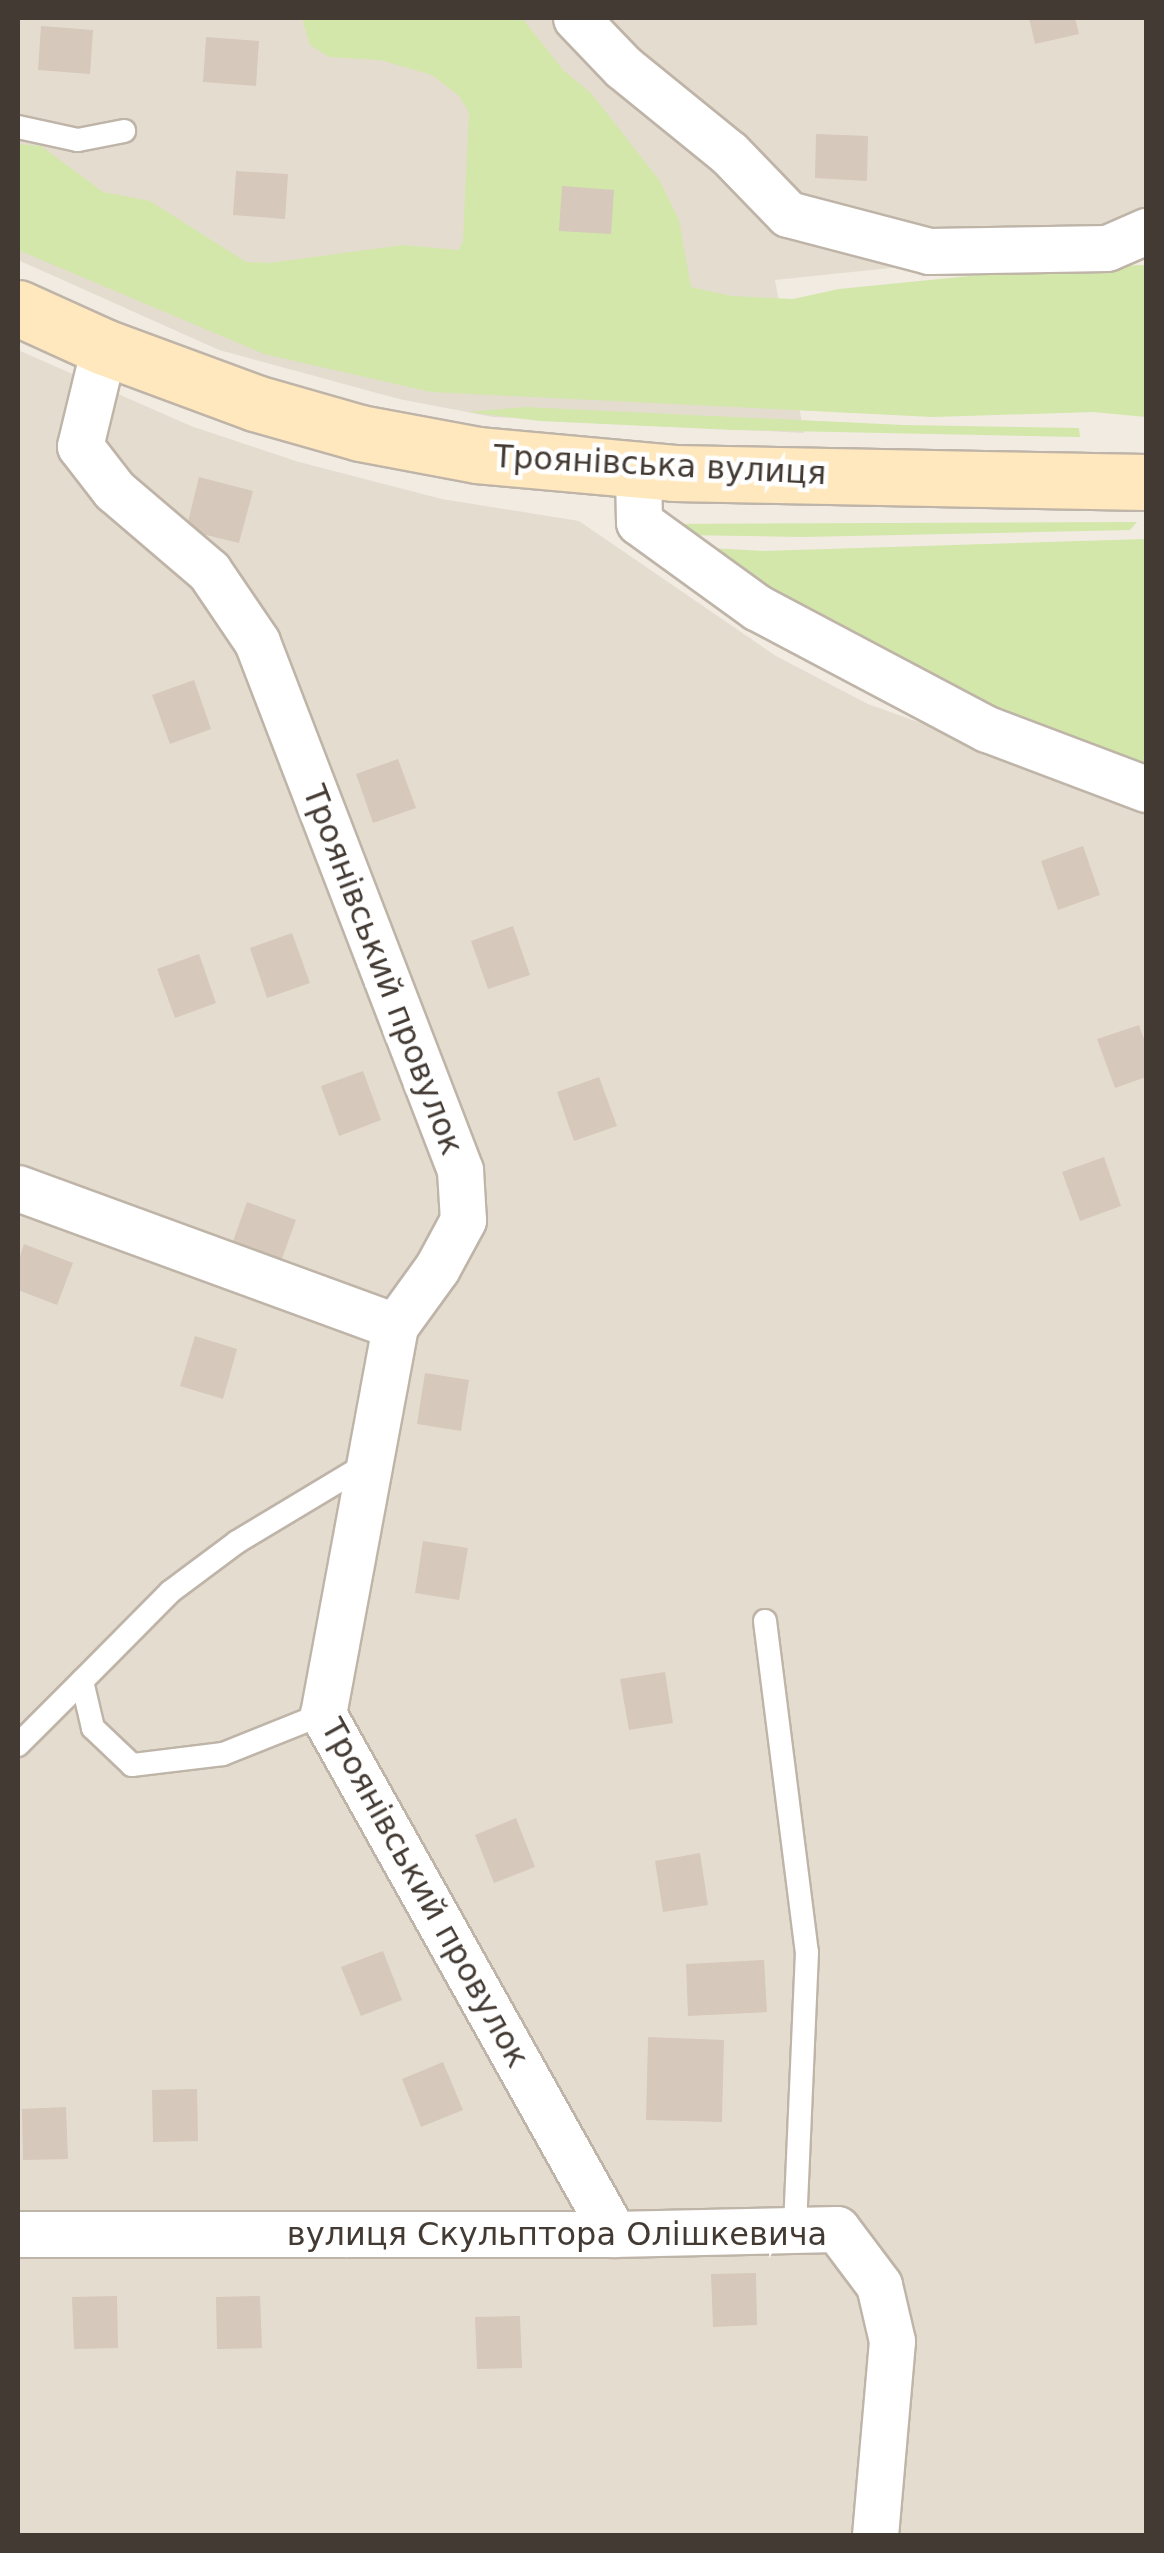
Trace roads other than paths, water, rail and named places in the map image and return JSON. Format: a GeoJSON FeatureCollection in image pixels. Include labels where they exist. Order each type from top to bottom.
{"type":"FeatureCollection","features":[{"type":"Feature","properties":{"kind":"street"},"geometry":{"type":"LineString","coordinates":[[576,18],[623,67],[729,153],[788,214],[929,251],[1108,248],[1146,230]]}},
{"type":"Feature","properties":{"kind":"street","name":"Троянівська вулиця"},"geometry":{"type":"LineString","coordinates":[[18,308],[104,347],[255,403],[360,433],[477,455],[638,470],[1146,482]]}},
{"type":"Feature","properties":{"kind":"street","name":"Троянівський провулок"},"geometry":{"type":"LineString","coordinates":[[104,347],[80,446],[114,490],[209,571],[257,642],[460,1170],[464,1220],[438,1268],[396,1326],[323,1714],[614,2234]]}},
{"type":"Feature","properties":{"kind":"street"},"geometry":{"type":"LineString","coordinates":[[638,470],[639,522],[758,608],[987,729],[1146,789]]}},
{"type":"Feature","properties":{"kind":"street"},"geometry":{"type":"LineString","coordinates":[[18,1188],[396,1326]]}},
{"type":"Feature","properties":{"kind":"street","name":"вулиця Скульптора Олішкевича"},"geometry":{"type":"LineString","coordinates":[[18,2234],[614,2234],[837,2229],[879,2285],[892,2340],[875,2536]]}},
{"type":"Feature","properties":{"kind":"lane"},"geometry":{"type":"LineString","coordinates":[[18,128],[78,140],[124,132]]}},
{"type":"Feature","properties":{"kind":"lane"},"geometry":{"type":"LineString","coordinates":[[18,1744],[170,1592],[238,1542],[370,1462]]}},
{"type":"Feature","properties":{"kind":"lane"},"geometry":{"type":"LineString","coordinates":[[765,1621],[806,1952],[796,2230]]}},
{"type":"Feature","properties":{"kind":"lane"},"geometry":{"type":"LineString","coordinates":[[82,1681],[93,1728],[132,1765],[224,1754],[323,1714]]}}]}
